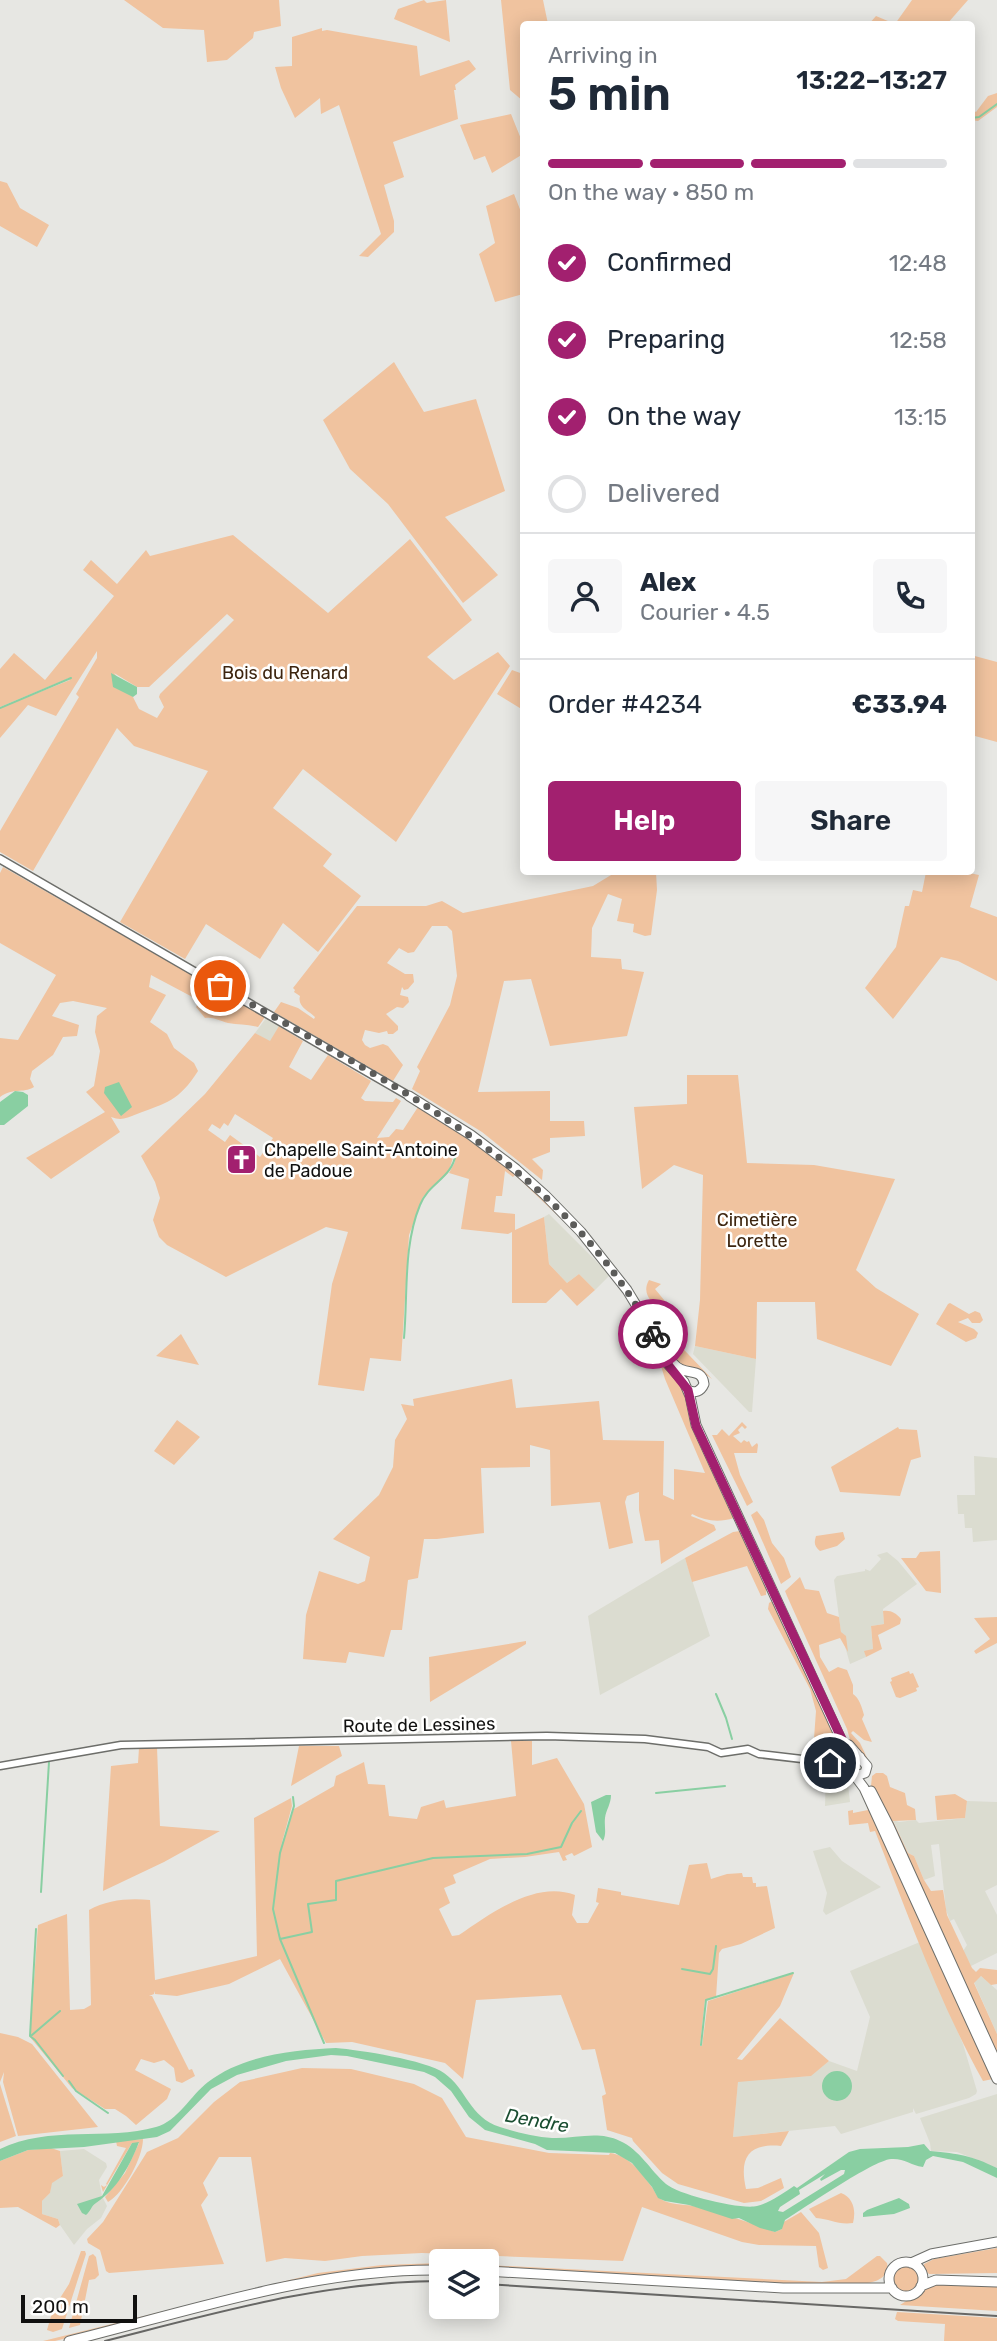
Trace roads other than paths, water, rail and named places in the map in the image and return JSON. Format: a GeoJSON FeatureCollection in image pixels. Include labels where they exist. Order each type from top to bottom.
{"type":"FeatureCollection","features":[{"type":"Feature","properties":{"kind":"highway"},"geometry":{"type":"LineString","coordinates":[[409,1096],[442,1112],[490,1143],[552,1195],[617,1269],[652,1322],[675,1366],[681,1371],[698,1372],[704,1379],[703,1386],[690,1388]]}},
{"type":"Feature","properties":{"kind":"highway"},"geometry":{"type":"LineString","coordinates":[[409,1096],[500,1156],[559,1208],[616,1275],[646,1321],[669,1366],[690,1388]]}},
{"type":"Feature","properties":{"kind":"highway"},"geometry":{"type":"LineString","coordinates":[[690,1373],[690,1388],[700,1419],[735,1501],[850,1748],[864,1788],[997,2079]]}},
{"type":"Feature","properties":{"kind":"highway"},"geometry":{"type":"LineString","coordinates":[[855,1766],[889,1826],[997,2064]]}},
{"type":"Feature","properties":{"kind":"highway"},"geometry":{"type":"LineString","coordinates":[[917,2269],[931,2254],[997,2243]]}},
{"type":"Feature","properties":{"kind":"highway"},"geometry":{"type":"LineString","coordinates":[[860,2287],[878,2283],[898,2264],[917,2269],[927,2276],[997,2280]]}},
{"type":"Feature","properties":{"kind":"highway"},"geometry":{"type":"LineString","coordinates":[[917,2269],[921,2286]]}},
{"type":"Feature","properties":{"kind":"highway"},"geometry":{"type":"LineString","coordinates":[[69,2341],[307,2282],[383,2271],[429,2270]]}},
{"type":"Feature","properties":{"kind":"highway"},"geometry":{"type":"LineString","coordinates":[[499,2272],[783,2288],[892,2288]]}},
{"type":"Feature","properties":{"kind":"highway"},"geometry":{"type":"LineString","coordinates":[[890,2274],[892,2288],[898,2294],[907,2295],[936,2280],[997,2280]]}},
{"type":"Feature","properties":{"kind":"main road"},"geometry":{"type":"LineString","coordinates":[[0,859],[409,1096]]}},
{"type":"Feature","properties":{"kind":"main road","name":"Route de Lessines"},"geometry":{"type":"LineString","coordinates":[[0,1766],[121,1745],[547,1736],[645,1739],[708,1747],[724,1753],[748,1749],[759,1754],[855,1766]]}},
{"type":"Feature","properties":{"kind":"waterway"},"geometry":{"type":"LineString","coordinates":[[975,118],[997,104]]}},
{"type":"Feature","properties":{"kind":"waterway"},"geometry":{"type":"LineString","coordinates":[[0,708],[71,678]]}},
{"type":"Feature","properties":{"kind":"waterway"},"geometry":{"type":"LineString","coordinates":[[404,1338],[409,1253],[415,1221],[424,1197],[450,1169],[456,1153]]}},
{"type":"Feature","properties":{"kind":"waterway"},"geometry":{"type":"LineString","coordinates":[[716,1694],[732,1739]]}},
{"type":"Feature","properties":{"kind":"waterway"},"geometry":{"type":"LineString","coordinates":[[41,1892],[49,1762]]}},
{"type":"Feature","properties":{"kind":"waterway"},"geometry":{"type":"LineString","coordinates":[[656,1793],[725,1786]]}},
{"type":"Feature","properties":{"kind":"waterway"},"geometry":{"type":"LineString","coordinates":[[293,1797],[294,1806],[280,1853],[273,1909],[280,1939],[324,2043]]}},
{"type":"Feature","properties":{"kind":"waterway"},"geometry":{"type":"LineString","coordinates":[[280,1939],[312,1932],[308,1904],[336,1900],[336,1881],[433,1858],[527,1854],[561,1847],[581,1811]]}},
{"type":"Feature","properties":{"kind":"waterway"},"geometry":{"type":"LineString","coordinates":[[36,1929],[30,2036],[63,2076]]}},
{"type":"Feature","properties":{"kind":"waterway"},"geometry":{"type":"LineString","coordinates":[[682,1969],[710,1974],[716,1946]]}},
{"type":"Feature","properties":{"kind":"waterway"},"geometry":{"type":"LineString","coordinates":[[701,2045],[706,2000],[793,1973]]}},
{"type":"Feature","properties":{"kind":"waterway"},"geometry":{"type":"LineString","coordinates":[[32,2035],[60,2011]]}},
{"type":"Feature","properties":{"kind":"waterway"},"geometry":{"type":"LineString","coordinates":[[69,2081],[76,2091],[108,2113]]}},
{"type":"Feature","properties":{"kind":"railway"},"geometry":{"type":"LineString","coordinates":[[105,2341],[271,2300],[355,2286],[429,2281]]}},
{"type":"Feature","properties":{"kind":"railway"},"geometry":{"type":"LineString","coordinates":[[499,2285],[997,2316]]}},
{"type":"Feature","properties":{"kind":"place","name":"Chapelle Saint-Antoine de Padoue"},"geometry":{"type":"Point","coordinates":[241,1160]}},
{"type":"Feature","properties":{"kind":"park label","name":"Bois du Renard"},"geometry":{"type":"Point","coordinates":[285,673]}},
{"type":"Feature","properties":{"kind":"park label","name":"Cimetière Lorette"},"geometry":{"type":"Point","coordinates":[757,1230]}},
{"type":"Feature","properties":{"kind":"water label","name":"Dendre"},"geometry":{"type":"Point","coordinates":[537,2120]}}]}
